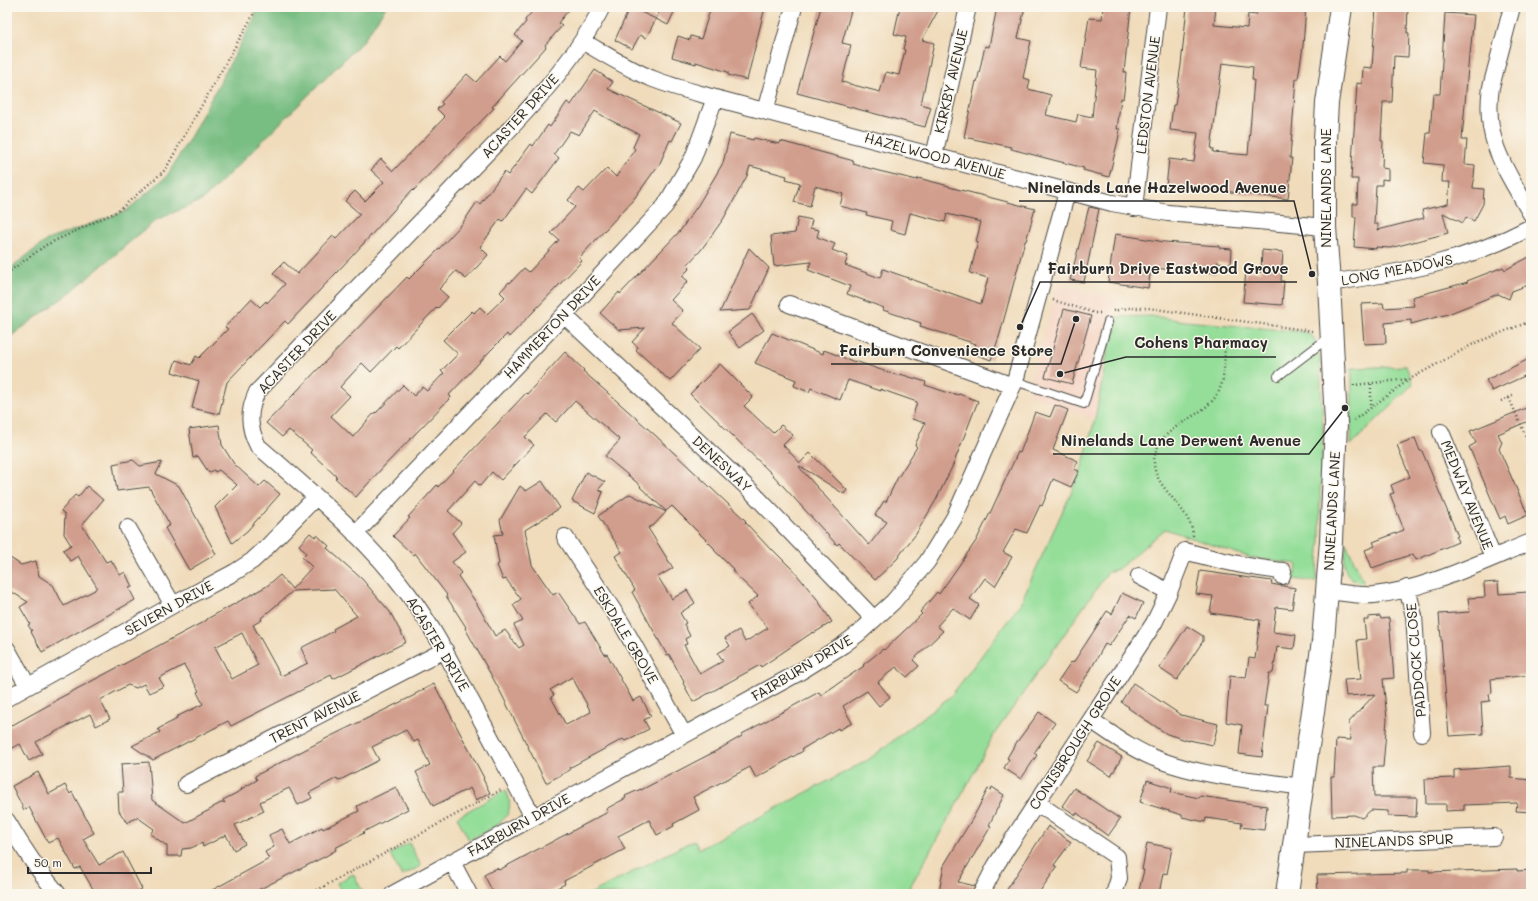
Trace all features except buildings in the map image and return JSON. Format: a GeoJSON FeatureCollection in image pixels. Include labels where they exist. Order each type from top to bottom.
{"type":"FeatureCollection","features":[{"type":"Feature","properties":{"kind":"street","name":"ACASTER DRIVE"},"geometry":{"type":"LineString","coordinates":[[534,817],[444,650],[409,594],[388,568],[356,534],[258,446],[250,425],[250,413],[252,402],[257,392],[537,99],[562,69],[582,41],[602,7]]}},
{"type":"Feature","properties":{"kind":"street"},"geometry":{"type":"LineString","coordinates":[[765,111],[794,7]]}},
{"type":"Feature","properties":{"kind":"street","name":"KIRKBY AVENUE"},"geometry":{"type":"LineString","coordinates":[[934,156],[968,7]]}},
{"type":"Feature","properties":{"kind":"street","name":"LEDSTON AVENUE"},"geometry":{"type":"LineString","coordinates":[[1134,208],[1158,7]]}},
{"type":"Feature","properties":{"kind":"street","name":"NINELANDS LANE"},"geometry":{"type":"LineString","coordinates":[[1288,894],[1328,591],[1336,423],[1325,227],[1327,103],[1341,7]]}},
{"type":"Feature","properties":{"kind":"street"},"geometry":{"type":"LineString","coordinates":[[1512,7],[1491,87],[1489,119],[1492,138],[1496,150],[1531,214]]}},
{"type":"Feature","properties":{"kind":"street","name":"HAZELWOOD AVENUE"},"geometry":{"type":"LineString","coordinates":[[582,41],[625,66],[653,79],[715,98],[1066,192],[1134,208],[1168,213],[1325,227]]}},
{"type":"Feature","properties":{"kind":"street","name":"HAMMERTON DRIVE"},"geometry":{"type":"LineString","coordinates":[[356,534],[564,315],[664,206],[693,158],[715,98]]}},
{"type":"Feature","properties":{"kind":"street","name":"FAIRBURN DRIVE"},"geometry":{"type":"LineString","coordinates":[[393,894],[798,673],[859,633],[911,582],[941,541],[954,518],[1014,383],[1066,192]]}},
{"type":"Feature","properties":{"kind":"street","name":"LONG MEADOWS"},"geometry":{"type":"LineString","coordinates":[[1329,283],[1403,272],[1438,264],[1485,249],[1531,226]]}},
{"type":"Feature","properties":{"kind":"street"},"geometry":{"type":"LineString","coordinates":[[789,304],[1014,383]]}},
{"type":"Feature","properties":{"kind":"street","name":"DENESWAY"},"geometry":{"type":"LineString","coordinates":[[564,315],[751,491],[874,619]]}},
{"type":"Feature","properties":{"kind":"street","name":"MEDWAY AVENUE"},"geometry":{"type":"LineString","coordinates":[[1442,432],[1493,557]]}},
{"type":"Feature","properties":{"kind":"street","name":"SEVERN DRIVE"},"geometry":{"type":"LineString","coordinates":[[7,698],[173,604],[235,572],[252,561],[316,497]]}},
{"type":"Feature","properties":{"kind":"street"},"geometry":{"type":"LineString","coordinates":[[128,528],[173,604]]}},
{"type":"Feature","properties":{"kind":"street","name":"ESKDALE GROVE"},"geometry":{"type":"LineString","coordinates":[[566,537],[622,624],[684,735]]}},
{"type":"Feature","properties":{"kind":"street"},"geometry":{"type":"LineString","coordinates":[[1328,591],[1372,595],[1407,588],[1431,582],[1531,542]]}},
{"type":"Feature","properties":{"kind":"street"},"geometry":{"type":"LineString","coordinates":[[1188,552],[1265,570],[1283,571],[1282,576]]}},
{"type":"Feature","properties":{"kind":"street","name":"CONISBROUGH GROVE"},"geometry":{"type":"LineString","coordinates":[[981,894],[996,865],[1154,623],[1188,552]]}},
{"type":"Feature","properties":{"kind":"street"},"geometry":{"type":"LineString","coordinates":[[1139,576],[1169,592]]}},
{"type":"Feature","properties":{"kind":"street","name":"PADDOCK CLOSE"},"geometry":{"type":"LineString","coordinates":[[1407,588],[1414,616],[1422,733]]}},
{"type":"Feature","properties":{"kind":"street"},"geometry":{"type":"LineString","coordinates":[[7,649],[28,686]]}},
{"type":"Feature","properties":{"kind":"street","name":"TRENT AVENUE"},"geometry":{"type":"LineString","coordinates":[[186,784],[444,650]]}},
{"type":"Feature","properties":{"kind":"street"},"geometry":{"type":"LineString","coordinates":[[1090,720],[1127,745],[1160,761],[1190,771],[1302,788]]}},
{"type":"Feature","properties":{"kind":"street"},"geometry":{"type":"LineString","coordinates":[[1037,803],[1117,857],[1119,878],[1115,891]]}},
{"type":"Feature","properties":{"kind":"street"},"geometry":{"type":"LineString","coordinates":[[7,821],[26,853],[58,894]]}},
{"type":"Feature","properties":{"kind":"street","name":"NINELANDS SPUR"},"geometry":{"type":"LineString","coordinates":[[1295,845],[1494,837]]}},
{"type":"Feature","properties":{"kind":"street"},"geometry":{"type":"LineString","coordinates":[[452,862],[469,894]]}},
{"type":"Feature","properties":{"kind":"lane"},"geometry":{"type":"LineString","coordinates":[[1014,383],[1084,404],[1108,322]]}},
{"type":"Feature","properties":{"kind":"lane"},"geometry":{"type":"LineString","coordinates":[[1278,376],[1332,335]]}},
{"type":"Feature","properties":{"kind":"path"},"geometry":{"type":"LineString","coordinates":[[7,273],[46,245],[118,211],[165,170],[253,14],[251,7]]}},
{"type":"Feature","properties":{"kind":"path"},"geometry":{"type":"LineString","coordinates":[[1039,295],[1095,313],[1101,312]]}},
{"type":"Feature","properties":{"kind":"path"},"geometry":{"type":"LineString","coordinates":[[1107,312],[1128,308],[1148,308],[1332,335]]}},
{"type":"Feature","properties":{"kind":"path"},"geometry":{"type":"LineString","coordinates":[[1336,423],[1352,422],[1410,379],[1475,343],[1531,321]]}},
{"type":"Feature","properties":{"kind":"path"},"geometry":{"type":"LineString","coordinates":[[1188,552],[1193,543],[1192,526],[1186,515],[1155,473],[1155,456],[1157,448],[1171,429],[1213,401],[1223,378],[1225,342]]}},
{"type":"Feature","properties":{"kind":"path"},"geometry":{"type":"LineString","coordinates":[[1354,391],[1354,385],[1410,379]]}},
{"type":"Feature","properties":{"kind":"path"},"geometry":{"type":"LineString","coordinates":[[1371,384],[1371,408]]}},
{"type":"Feature","properties":{"kind":"path"},"geometry":{"type":"LineString","coordinates":[[1501,401],[1515,395]]}},
{"type":"Feature","properties":{"kind":"path"},"geometry":{"type":"LineString","coordinates":[[1510,398],[1531,448]]}},
{"type":"Feature","properties":{"kind":"path"},"geometry":{"type":"LineString","coordinates":[[310,894],[514,782]]}},
{"type":"Feature","properties":{"kind":"shaded area"},"geometry":{"type":"Polygon","coordinates":[[[1059,283],[1117,300],[1095,420],[1027,393],[1059,283]]]}},
{"type":"Feature","properties":{"kind":"green space"},"geometry":{"type":"Polygon","coordinates":[[[253,7],[386,7],[363,41],[203,200],[156,220],[72,291],[7,339],[7,271],[47,240],[126,211],[167,176],[193,132],[256,15],[253,7]]]}},
{"type":"Feature","properties":{"kind":"green space"},"geometry":{"type":"Polygon","coordinates":[[[1151,316],[1185,321],[1305,332],[1314,338],[1320,360],[1323,430],[1320,494],[1320,540],[1316,582],[1294,579],[1297,564],[1251,558],[1165,529],[1118,569],[1108,572],[993,736],[906,894],[590,894],[694,840],[699,849],[868,760],[951,696],[1019,606],[1081,471],[1095,419],[1114,317],[1151,316]]]}},
{"type":"Feature","properties":{"kind":"green space"},"geometry":{"type":"Polygon","coordinates":[[[1406,366],[1413,384],[1351,445],[1352,368],[1406,366]]]}},
{"type":"Feature","properties":{"kind":"green space"},"geometry":{"type":"Polygon","coordinates":[[[1346,543],[1364,583],[1356,581],[1347,574],[1344,563],[1346,543]]]}},
{"type":"Feature","properties":{"kind":"green space"},"geometry":{"type":"Polygon","coordinates":[[[506,790],[509,801],[509,809],[506,816],[494,827],[469,840],[457,817],[506,790]]]}},
{"type":"Feature","properties":{"kind":"green space"},"geometry":{"type":"Polygon","coordinates":[[[409,843],[421,866],[402,876],[390,854],[409,843]]]}},
{"type":"Feature","properties":{"kind":"green space"},"geometry":{"type":"Polygon","coordinates":[[[353,874],[364,894],[343,894],[337,883],[353,874]]]}},
{"type":"Feature","properties":{"kind":"place","name":"Ninelands Lane Hazelwood Avenue"},"geometry":{"type":"Point","coordinates":[1312,274]}},
{"type":"Feature","properties":{"kind":"place","name":"Fairburn Convenience Store"},"geometry":{"type":"Point","coordinates":[1076,319]}},
{"type":"Feature","properties":{"kind":"place","name":"Fairburn Drive Eastwood Grove"},"geometry":{"type":"Point","coordinates":[1020,327]}},
{"type":"Feature","properties":{"kind":"place","name":"Cohens Pharmacy"},"geometry":{"type":"Point","coordinates":[1060,374]}},
{"type":"Feature","properties":{"kind":"place","name":"Ninelands Lane Derwent Avenue"},"geometry":{"type":"Point","coordinates":[1345,408]}}]}
